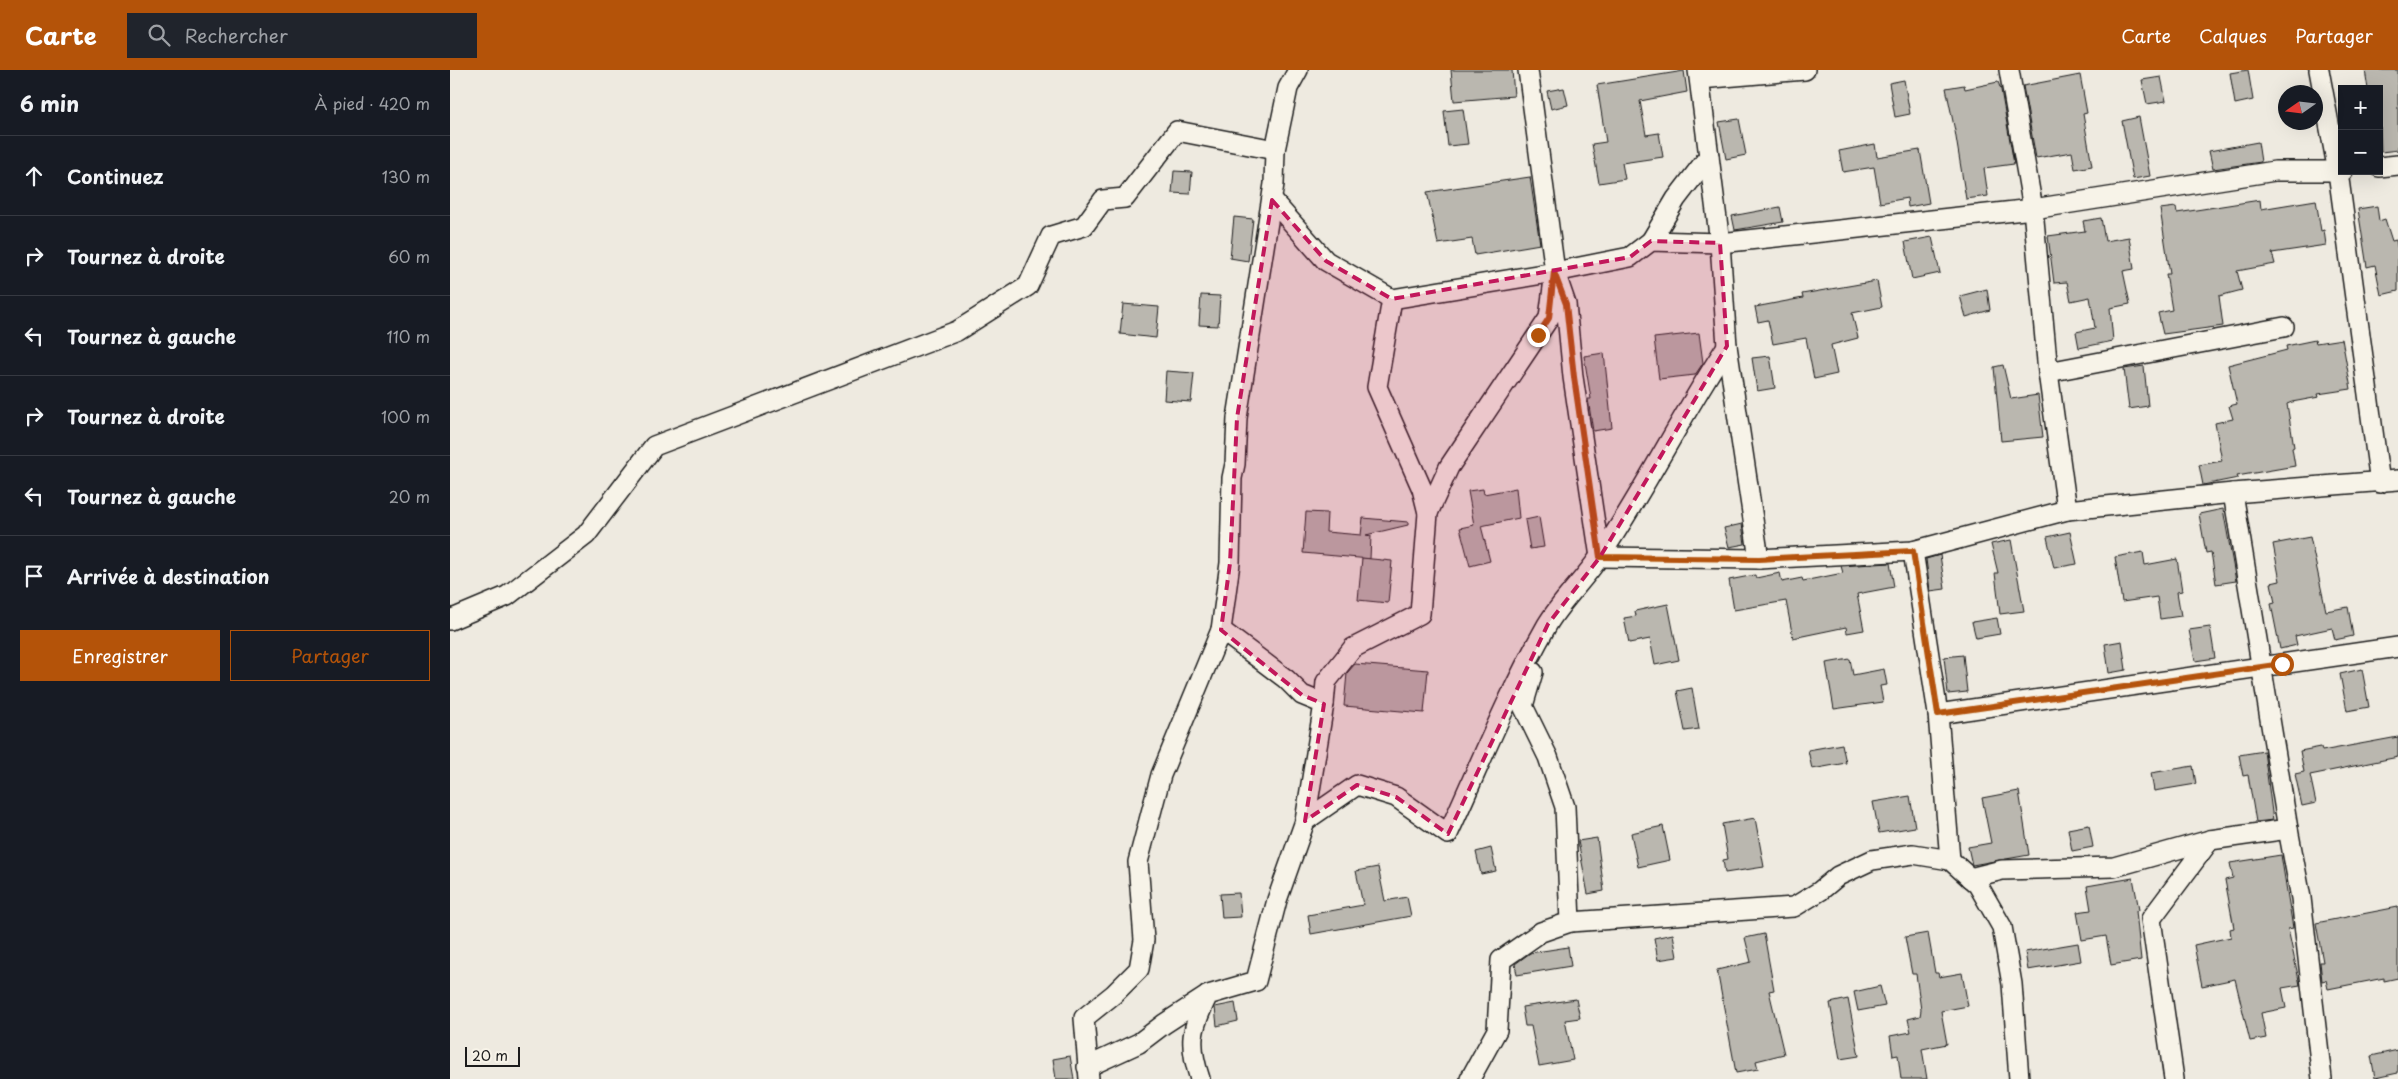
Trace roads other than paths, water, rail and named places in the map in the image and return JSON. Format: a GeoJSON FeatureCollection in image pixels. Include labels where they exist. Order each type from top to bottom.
{"type":"FeatureCollection","features":[{"type":"Feature","properties":{"kind":"street"},"geometry":{"type":"LineString","coordinates":[[1528,70],[1554,272],[1566,304],[1574,377],[1600,557]]}},
{"type":"Feature","properties":{"kind":"street"},"geometry":{"type":"LineString","coordinates":[[1759,559],[1727,346],[1720,243],[1699,75],[1805,70]]}},
{"type":"Feature","properties":{"kind":"street"},"geometry":{"type":"LineString","coordinates":[[2009,70],[2033,208],[2048,372],[2067,510]]}},
{"type":"Feature","properties":{"kind":"street"},"geometry":{"type":"LineString","coordinates":[[2319,70],[2338,162]]}},
{"type":"Feature","properties":{"kind":"street"},"geometry":{"type":"LineString","coordinates":[[1294,73],[1288,88],[1275,150],[1272,200],[1237,418],[1235,464],[1232,478],[1230,563],[1221,630],[1161,775],[1138,862],[1144,940],[1138,969],[1114,994],[1084,1018],[1088,1073],[1140,1043],[1164,1024],[1208,995],[1256,981],[1277,900],[1305,821],[1326,682],[1352,648],[1420,614],[1428,513],[1422,489],[1377,387],[1392,299]]}},
{"type":"Feature","properties":{"kind":"street"},"geometry":{"type":"LineString","coordinates":[[450,620],[507,596],[586,534],[654,446],[957,331],[1028,286],[1051,236],[1084,226],[1103,200],[1126,198],[1178,132],[1275,150]]}},
{"type":"Feature","properties":{"kind":"street"},"geometry":{"type":"LineString","coordinates":[[1272,200],[1326,261],[1392,299],[1554,272],[1630,257],[1651,241],[1676,199],[1709,156]]}},
{"type":"Feature","properties":{"kind":"street"},"geometry":{"type":"LineString","coordinates":[[2383,167],[2398,165]]}},
{"type":"Feature","properties":{"kind":"street"},"geometry":{"type":"LineString","coordinates":[[1651,241],[1720,243],[2033,208],[2275,170],[2338,172]]}},
{"type":"Feature","properties":{"kind":"street"},"geometry":{"type":"LineString","coordinates":[[1600,557],[1759,559],[1913,551],[2067,510],[2233,492],[2389,482],[2340,175]]}},
{"type":"Feature","properties":{"kind":"street"},"geometry":{"type":"LineString","coordinates":[[1428,513],[1449,467],[1549,318],[1554,272]]}},
{"type":"Feature","properties":{"kind":"street"},"geometry":{"type":"LineString","coordinates":[[2048,372],[2284,326]]}},
{"type":"Feature","properties":{"kind":"street"},"geometry":{"type":"LineString","coordinates":[[1305,821],[1356,785],[1396,797],[1448,834],[1501,718],[1548,624],[1600,557],[1678,428],[1697,391],[1727,346]]}},
{"type":"Feature","properties":{"kind":"street"},"geometry":{"type":"LineString","coordinates":[[2233,492],[2301,898],[2322,1079]]}},
{"type":"Feature","properties":{"kind":"street"},"geometry":{"type":"LineString","coordinates":[[1913,551],[1938,714],[1950,860]]}},
{"type":"Feature","properties":{"kind":"street"},"geometry":{"type":"LineString","coordinates":[[1548,624],[1523,706],[1548,756],[1565,807],[1570,922]]}},
{"type":"Feature","properties":{"kind":"street"},"geometry":{"type":"LineString","coordinates":[[1221,630],[1286,679],[1302,695],[1324,704]]}},
{"type":"Feature","properties":{"kind":"street"},"geometry":{"type":"LineString","coordinates":[[1938,714],[2398,647]]}},
{"type":"Feature","properties":{"kind":"street"},"geometry":{"type":"LineString","coordinates":[[1970,878],[2002,870],[2114,867],[2210,840],[2288,829]]}},
{"type":"Feature","properties":{"kind":"street"},"geometry":{"type":"LineString","coordinates":[[2174,1079],[2151,919],[2210,840]]}},
{"type":"Feature","properties":{"kind":"street"},"geometry":{"type":"LineString","coordinates":[[1470,1079],[1497,1030],[1501,960],[1541,932],[1570,922],[1794,907],[1820,891],[1838,876],[1872,860],[1913,854],[1950,860],[1978,885],[2002,926],[2012,984],[2019,1079]]}},
{"type":"Feature","properties":{"kind":"street"},"geometry":{"type":"LineString","coordinates":[[1200,1079],[1192,1055],[1194,1021],[1208,995]]}}]}
